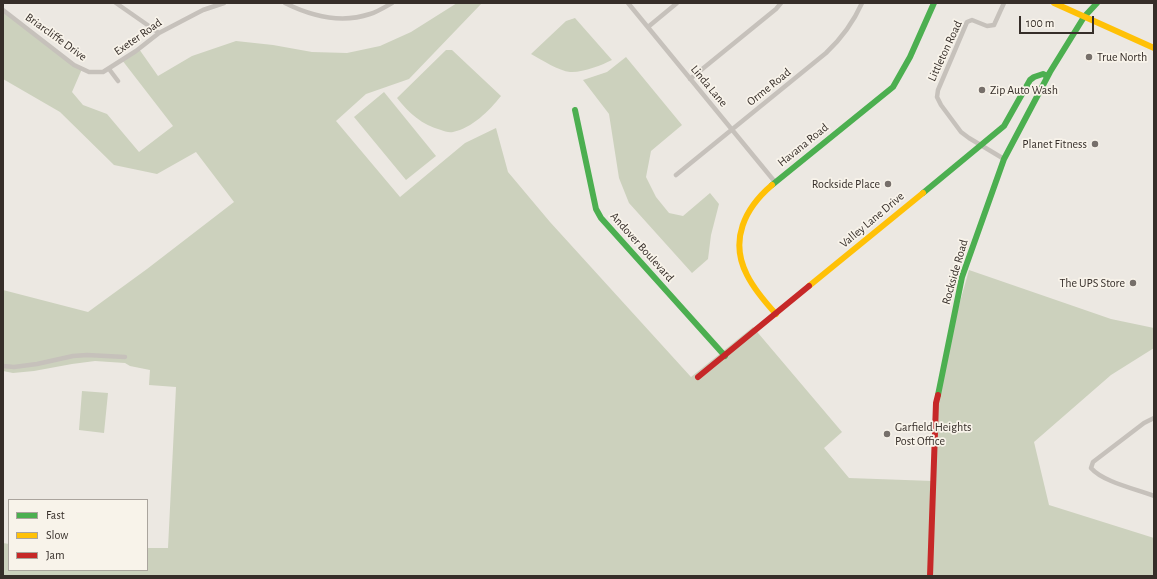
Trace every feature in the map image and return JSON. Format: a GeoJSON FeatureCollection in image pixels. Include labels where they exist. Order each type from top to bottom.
{"type":"FeatureCollection","features":[{"type":"Feature","properties":{"kind":"street"},"geometry":{"type":"LineString","coordinates":[[116,3],[159,33]]}},
{"type":"Feature","properties":{"kind":"street","name":"Exeter Road"},"geometry":{"type":"LineString","coordinates":[[109,69],[159,33],[203,10],[224,3]]}},
{"type":"Feature","properties":{"kind":"street"},"geometry":{"type":"LineString","coordinates":[[285,3],[299,10],[325,18],[348,18],[369,14],[392,3]]}},
{"type":"Feature","properties":{"kind":"street","name":"Linda Lane"},"geometry":{"type":"LineString","coordinates":[[628,3],[775,182]]}},
{"type":"Feature","properties":{"kind":"street"},"geometry":{"type":"LineString","coordinates":[[648,27],[677,3]]}},
{"type":"Feature","properties":{"kind":"street"},"geometry":{"type":"LineString","coordinates":[[690,79],[776,9],[781,3]]}},
{"type":"Feature","properties":{"kind":"street","name":"Orme Road"},"geometry":{"type":"LineString","coordinates":[[676,175],[733,130],[840,41],[855,19],[862,3]]}},
{"type":"Feature","properties":{"kind":"street","name":"Havana Road"},"geometry":{"type":"LineString","coordinates":[[776,314],[752,284],[744,269],[740,255],[739,240],[742,224],[748,211],[758,197],[775,182],[893,87],[907,64],[934,3]]}},
{"type":"Feature","properties":{"kind":"street","name":"Littleton Road"},"geometry":{"type":"LineString","coordinates":[[981,145],[965,136],[952,121],[938,101],[937,93],[967,22],[972,20],[987,26],[994,25],[1004,3]]}},
{"type":"Feature","properties":{"kind":"street"},"geometry":{"type":"LineString","coordinates":[[1054,3],[1154,48]]}},
{"type":"Feature","properties":{"kind":"street","name":"Rockside Road"},"geometry":{"type":"LineString","coordinates":[[930,576],[936,403],[962,277],[1004,159],[1047,76],[1084,17],[1097,3]]}},
{"type":"Feature","properties":{"kind":"street","name":"Briarcliffe Drive"},"geometry":{"type":"LineString","coordinates":[[3,10],[74,65],[89,72],[103,72],[109,69]]}},
{"type":"Feature","properties":{"kind":"street"},"geometry":{"type":"LineString","coordinates":[[109,69],[118,81]]}},
{"type":"Feature","properties":{"kind":"street","name":"Valley Lane Drive"},"geometry":{"type":"LineString","coordinates":[[698,377],[1005,125],[1030,80],[1044,74],[1047,76]]}},
{"type":"Feature","properties":{"kind":"street","name":"Andover Boulevard"},"geometry":{"type":"LineString","coordinates":[[575,110],[596,209],[601,218],[725,356]]}},
{"type":"Feature","properties":{"kind":"street"},"geometry":{"type":"LineString","coordinates":[[981,145],[1004,159]]}},
{"type":"Feature","properties":{"kind":"street"},"geometry":{"type":"LineString","coordinates":[[3,366],[37,364],[80,355],[125,357]]}},
{"type":"Feature","properties":{"kind":"street"},"geometry":{"type":"LineString","coordinates":[[1154,418],[1144,423],[1093,462],[1091,468],[1096,474],[1104,478],[1154,496]]}},
{"type":"Feature","properties":{"kind":"green space"},"geometry":{"type":"Polygon","coordinates":[[[457,3],[482,3],[409,79],[366,94],[336,121],[400,197],[465,143],[496,128],[508,172],[550,222],[691,377],[753,327],[842,432],[824,448],[849,478],[933,481],[936,403],[947,348],[969,270],[1111,319],[1154,328],[1154,348],[1111,375],[1034,442],[1049,505],[1154,538],[1154,576],[3,576],[3,543],[8,544],[8,571],[148,571],[148,548],[168,548],[176,387],[149,385],[150,370],[130,366],[125,363],[95,361],[34,371],[13,373],[3,371],[3,290],[88,312],[234,202],[196,152],[157,174],[114,165],[60,112],[3,79],[3,10],[82,69],[72,92],[83,105],[107,114],[139,152],[173,126],[122,60],[139,49],[158,76],[192,56],[236,41],[273,45],[312,52],[347,53],[380,46],[411,32],[457,3]]]}},
{"type":"Feature","properties":{"kind":"green space"},"geometry":{"type":"Polygon","coordinates":[[[575,18],[612,60],[586,70],[570,72],[556,67],[531,54],[566,21],[575,18]]]}},
{"type":"Feature","properties":{"kind":"green space"},"geometry":{"type":"Polygon","coordinates":[[[446,50],[452,50],[501,96],[480,118],[467,127],[451,132],[434,128],[422,122],[406,109],[397,98],[446,50]]]}},
{"type":"Feature","properties":{"kind":"green space"},"geometry":{"type":"Polygon","coordinates":[[[626,57],[682,125],[651,151],[646,177],[656,197],[669,213],[683,216],[710,193],[719,204],[711,235],[708,259],[692,273],[629,203],[619,178],[609,114],[583,80],[607,72],[626,57]]]}},
{"type":"Feature","properties":{"kind":"green space"},"geometry":{"type":"Polygon","coordinates":[[[384,92],[436,156],[406,180],[354,117],[384,92]]]}},
{"type":"Feature","properties":{"kind":"green space"},"geometry":{"type":"Polygon","coordinates":[[[82,391],[108,393],[104,433],[79,430],[82,391]]]}},
{"type":"Feature","properties":{"kind":"traffic: fast"},"geometry":{"type":"LineString","coordinates":[[772,185],[893,87],[910,57],[934,3]]}},
{"type":"Feature","properties":{"kind":"traffic: fast"},"geometry":{"type":"LineString","coordinates":[[938,395],[962,277],[1004,159],[1050,72],[1084,17],[1097,3]]}},
{"type":"Feature","properties":{"kind":"traffic: fast"},"geometry":{"type":"LineString","coordinates":[[923,193],[1004,126],[1030,80],[1043,74],[1047,76]]}},
{"type":"Feature","properties":{"kind":"traffic: fast"},"geometry":{"type":"LineString","coordinates":[[575,110],[596,209],[601,218],[725,356]]}},
{"type":"Feature","properties":{"kind":"traffic: slow"},"geometry":{"type":"LineString","coordinates":[[1054,3],[1154,48]]}},
{"type":"Feature","properties":{"kind":"traffic: slow"},"geometry":{"type":"LineString","coordinates":[[772,185],[762,194],[747,214],[740,237],[740,249],[742,262],[747,275],[760,295],[776,314]]}},
{"type":"Feature","properties":{"kind":"traffic: slow"},"geometry":{"type":"LineString","coordinates":[[809,286],[923,193]]}},
{"type":"Feature","properties":{"kind":"traffic: jam"},"geometry":{"type":"LineString","coordinates":[[698,377],[809,286]]}},
{"type":"Feature","properties":{"kind":"traffic: jam"},"geometry":{"type":"LineString","coordinates":[[930,576],[936,403],[938,395]]}},
{"type":"Feature","properties":{"kind":"place","name":"True North"},"geometry":{"type":"Point","coordinates":[1089,57]}},
{"type":"Feature","properties":{"kind":"place","name":"Zip Auto Wash"},"geometry":{"type":"Point","coordinates":[982,90]}},
{"type":"Feature","properties":{"kind":"place","name":"Planet Fitness"},"geometry":{"type":"Point","coordinates":[1095,144]}},
{"type":"Feature","properties":{"kind":"place","name":"Rockside Place"},"geometry":{"type":"Point","coordinates":[888,184]}},
{"type":"Feature","properties":{"kind":"place","name":"The UPS Store"},"geometry":{"type":"Point","coordinates":[1133,283]}},
{"type":"Feature","properties":{"kind":"place","name":"Garfield Heights Post Office"},"geometry":{"type":"Point","coordinates":[887,434]}}]}
